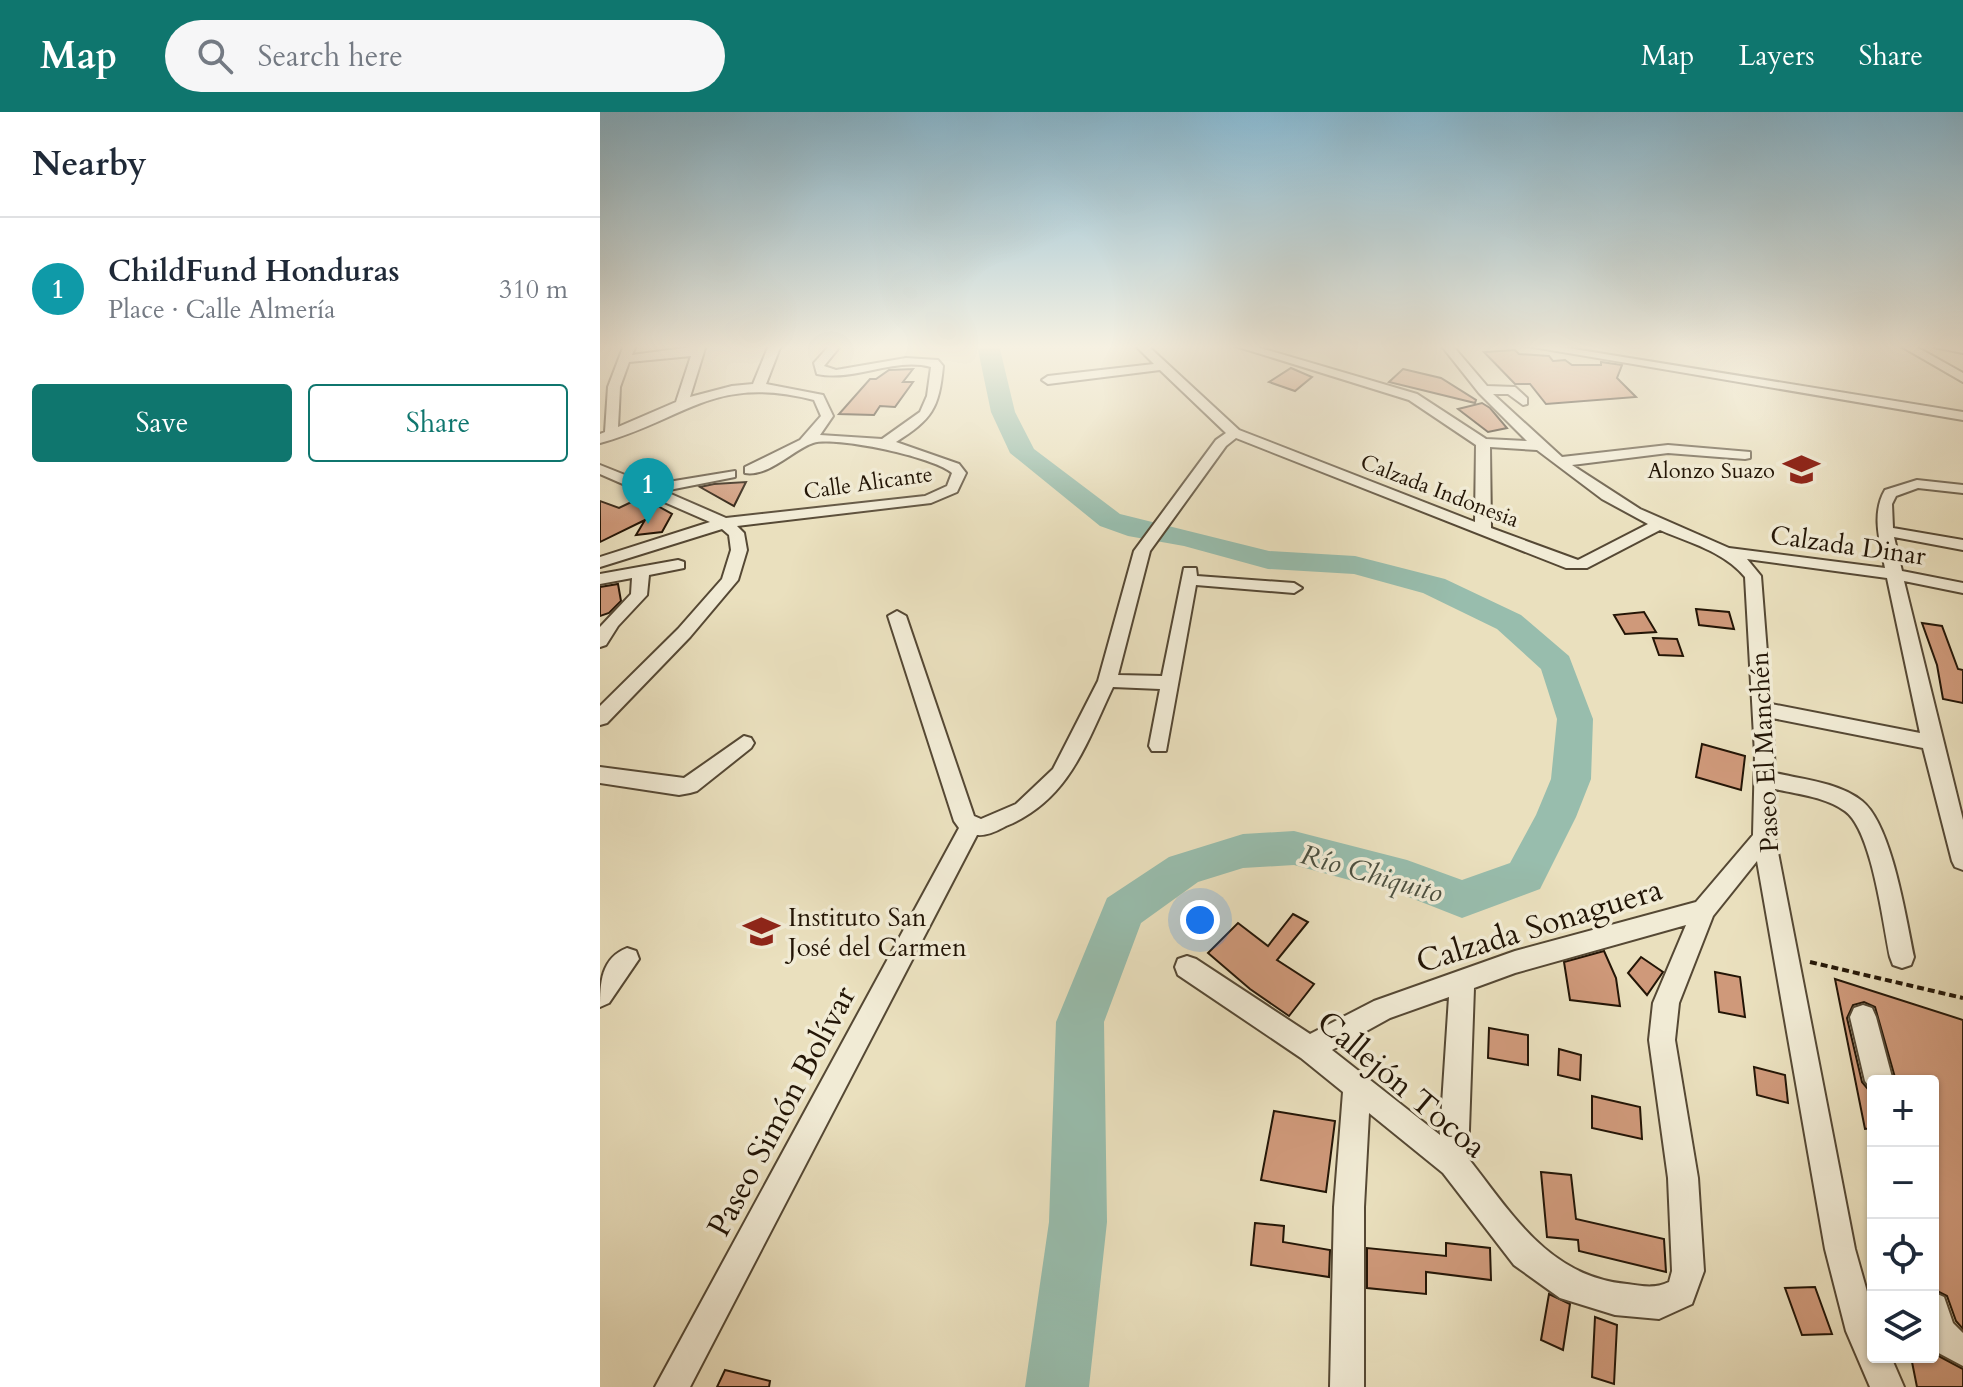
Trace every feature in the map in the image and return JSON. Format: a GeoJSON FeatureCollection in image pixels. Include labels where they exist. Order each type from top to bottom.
{"type":"FeatureCollection","features":[{"type":"Feature","properties":{"kind":"street"},"geometry":{"type":"LineString","coordinates":[[605,437],[611,404]]}},
{"type":"Feature","properties":{"kind":"street"},"geometry":{"type":"LineString","coordinates":[[605,437],[679,404]]}},
{"type":"Feature","properties":{"kind":"street"},"geometry":{"type":"LineString","coordinates":[[750,470],[779,459],[820,431],[827,416],[822,404]]}},
{"type":"Feature","properties":{"kind":"street","name":"Calle Alicante"},"geometry":{"type":"LineString","coordinates":[[885,443],[926,415],[933,404]]}},
{"type":"Feature","properties":{"kind":"street","name":"Calzada Indonesia"},"geometry":{"type":"LineString","coordinates":[[1206,404],[1234,433],[1572,565],[1581,565],[1660,524]]}},
{"type":"Feature","properties":{"kind":"street"},"geometry":{"type":"LineString","coordinates":[[1424,404],[1483,443],[1537,446]]}},
{"type":"Feature","properties":{"kind":"street","name":"Paseo El Manchén"},"geometry":{"type":"LineString","coordinates":[[1497,404],[1537,446],[1558,462],[1617,502],[1726,552],[1747,567],[1755,585],[1763,709],[1764,837],[1840,1249],[1867,1342]]}},
{"type":"Feature","properties":{"kind":"street"},"geometry":{"type":"LineString","coordinates":[[1892,404],[1963,416]]}},
{"type":"Feature","properties":{"kind":"street"},"geometry":{"type":"LineString","coordinates":[[897,616],[965,821],[981,828],[1024,810],[1061,774],[1107,681],[1145,546],[1221,443],[1234,433]]}},
{"type":"Feature","properties":{"kind":"street"},"geometry":{"type":"LineString","coordinates":[[811,439],[885,443]]}},
{"type":"Feature","properties":{"kind":"street","name":"Calle Alicante"},"geometry":{"type":"LineString","coordinates":[[724,523],[925,500],[940,497],[959,481],[959,473],[954,467],[885,443]]}},
{"type":"Feature","properties":{"kind":"street"},"geometry":{"type":"LineString","coordinates":[[1483,443],[1483,529]]}},
{"type":"Feature","properties":{"kind":"street"},"geometry":{"type":"LineString","coordinates":[[1558,462],[1668,449],[1745,455]]}},
{"type":"Feature","properties":{"kind":"street"},"geometry":{"type":"LineString","coordinates":[[600,469],[724,523],[736,533],[739,550],[730,580],[684,633],[600,718]]}},
{"type":"Feature","properties":{"kind":"street"},"geometry":{"type":"LineString","coordinates":[[649,490],[730,474]]}},
{"type":"Feature","properties":{"kind":"street"},"geometry":{"type":"LineString","coordinates":[[1963,489],[1917,484],[1890,493],[1885,504],[1885,531],[1894,574],[1932,743],[1963,861]]}},
{"type":"Feature","properties":{"kind":"street"},"geometry":{"type":"LineString","coordinates":[[600,562],[724,523]]}},
{"type":"Feature","properties":{"kind":"street"},"geometry":{"type":"LineString","coordinates":[[1885,531],[1963,545]]}},
{"type":"Feature","properties":{"kind":"street","name":"Calzada Dinar"},"geometry":{"type":"LineString","coordinates":[[1726,552],[1894,574],[1963,588]]}},
{"type":"Feature","properties":{"kind":"street"},"geometry":{"type":"LineString","coordinates":[[600,579],[678,565]]}},
{"type":"Feature","properties":{"kind":"street"},"geometry":{"type":"LineString","coordinates":[[600,641],[612,622],[639,595],[641,571]]}},
{"type":"Feature","properties":{"kind":"street"},"geometry":{"type":"LineString","coordinates":[[1159,746],[1190,576],[1294,588]]}},
{"type":"Feature","properties":{"kind":"street"},"geometry":{"type":"LineString","coordinates":[[1107,681],[1170,683]]}},
{"type":"Feature","properties":{"kind":"street"},"geometry":{"type":"LineString","coordinates":[[1763,709],[1932,743]]}},
{"type":"Feature","properties":{"kind":"street"},"geometry":{"type":"LineString","coordinates":[[600,775],[679,787],[690,785],[744,743]]}},
{"type":"Feature","properties":{"kind":"street"},"geometry":{"type":"LineString","coordinates":[[1765,779],[1834,798],[1855,806],[1865,817],[1877,848],[1902,957]]}},
{"type":"Feature","properties":{"kind":"street","name":"Paseo Simón Bolívar"},"geometry":{"type":"LineString","coordinates":[[672,1387],[972,825]]}},
{"type":"Feature","properties":{"kind":"street","name":"Calzada Sonaguera"},"geometry":{"type":"LineString","coordinates":[[1310,1049],[1345,1027],[1383,1009],[1515,962],[1704,910],[1764,837]]}},
{"type":"Feature","properties":{"kind":"street","name":"Callejón Tocoa"},"geometry":{"type":"LineString","coordinates":[[1187,967],[1310,1049],[1453,1163],[1525,1254],[1571,1287],[1615,1299],[1659,1303],[1681,1293],[1688,1271],[1683,1178],[1662,1040],[1666,1003],[1704,910]]}},
{"type":"Feature","properties":{"kind":"street"},"geometry":{"type":"LineString","coordinates":[[600,995],[627,959]]}},
{"type":"Feature","properties":{"kind":"street"},"geometry":{"type":"LineString","coordinates":[[1453,1163],[1462,983]]}},
{"type":"Feature","properties":{"kind":"street"},"geometry":{"type":"LineString","coordinates":[[1863,1017],[1878,1075]]}},
{"type":"Feature","properties":{"kind":"street"},"geometry":{"type":"LineString","coordinates":[[1347,1387],[1349,1207],[1357,1088]]}},
{"type":"Feature","properties":{"kind":"street"},"geometry":{"type":"LineString","coordinates":[[1939,1327],[1950,1347],[1963,1350]]}},
{"type":"Feature","properties":{"kind":"street","name":"Paseo El Manchén"},"geometry":{"type":"LineString","coordinates":[[1876,1363],[1887,1387]]}},
{"type":"Feature","properties":{"kind":"path"},"geometry":{"type":"LineString","coordinates":[[1786,956],[1963,998]]}},
{"type":"Feature","properties":{"kind":"building"},"geometry":{"type":"Polygon","coordinates":[[[847,404],[897,404],[880,406],[874,415],[839,414],[847,404]]]}},
{"type":"Feature","properties":{"kind":"building"},"geometry":{"type":"Polygon","coordinates":[[[1484,404],[1507,428],[1488,432],[1458,409],[1484,404]]]}},
{"type":"Feature","properties":{"kind":"building"},"geometry":{"type":"Polygon","coordinates":[[[746,482],[734,506],[700,487],[714,484],[746,482]]]}},
{"type":"Feature","properties":{"kind":"building"},"geometry":{"type":"Polygon","coordinates":[[[642,497],[672,514],[662,532],[636,535],[645,520],[600,542],[600,501],[619,508],[642,497]]]}},
{"type":"Feature","properties":{"kind":"building"},"geometry":{"type":"Polygon","coordinates":[[[618,584],[621,601],[609,613],[600,616],[600,587],[618,584]]]}},
{"type":"Feature","properties":{"kind":"building"},"geometry":{"type":"Polygon","coordinates":[[[1696,609],[1729,612],[1734,629],[1699,625],[1696,609]]]}},
{"type":"Feature","properties":{"kind":"building"},"geometry":{"type":"Polygon","coordinates":[[[1644,612],[1656,632],[1625,634],[1614,615],[1644,612]]]}},
{"type":"Feature","properties":{"kind":"building"},"geometry":{"type":"Polygon","coordinates":[[[1922,623],[1942,626],[1958,669],[1963,670],[1963,703],[1943,699],[1937,665],[1922,623]]]}},
{"type":"Feature","properties":{"kind":"building"},"geometry":{"type":"Polygon","coordinates":[[[1653,638],[1677,639],[1683,656],[1659,655],[1653,638]]]}},
{"type":"Feature","properties":{"kind":"building"},"geometry":{"type":"Polygon","coordinates":[[[1702,744],[1745,756],[1741,790],[1696,777],[1702,744]]]}},
{"type":"Feature","properties":{"kind":"building"},"geometry":{"type":"Polygon","coordinates":[[[1293,914],[1308,922],[1277,960],[1314,984],[1289,1016],[1250,989],[1208,953],[1238,923],[1268,946],[1293,914]]]}},
{"type":"Feature","properties":{"kind":"building"},"geometry":{"type":"Polygon","coordinates":[[[1604,951],[1616,978],[1620,1006],[1570,1000],[1564,962],[1604,951]]]}},
{"type":"Feature","properties":{"kind":"building"},"geometry":{"type":"Polygon","coordinates":[[[1641,957],[1663,972],[1647,995],[1628,973],[1641,957]]]}},
{"type":"Feature","properties":{"kind":"building"},"geometry":{"type":"Polygon","coordinates":[[[1715,972],[1740,977],[1745,1017],[1719,1012],[1715,972]]]}},
{"type":"Feature","properties":{"kind":"building"},"geometry":{"type":"Polygon","coordinates":[[[1835,979],[1963,1020],[1963,1329],[1956,1321],[1947,1296],[1939,1292],[1939,1075],[1894,1075],[1875,1007],[1864,1002],[1853,1005],[1847,1018],[1862,1082],[1867,1088],[1865,1129],[1835,979]]]}},
{"type":"Feature","properties":{"kind":"building"},"geometry":{"type":"Polygon","coordinates":[[[1489,1028],[1528,1035],[1528,1065],[1488,1058],[1489,1028]]]}},
{"type":"Feature","properties":{"kind":"building"},"geometry":{"type":"Polygon","coordinates":[[[1559,1049],[1581,1055],[1580,1080],[1558,1075],[1559,1049]]]}},
{"type":"Feature","properties":{"kind":"building"},"geometry":{"type":"Polygon","coordinates":[[[1754,1067],[1785,1075],[1788,1103],[1757,1095],[1754,1067]]]}},
{"type":"Feature","properties":{"kind":"building"},"geometry":{"type":"Polygon","coordinates":[[[1592,1096],[1640,1107],[1642,1139],[1592,1128],[1592,1096]]]}},
{"type":"Feature","properties":{"kind":"building"},"geometry":{"type":"Polygon","coordinates":[[[1274,1111],[1335,1121],[1326,1192],[1261,1180],[1274,1111]]]}},
{"type":"Feature","properties":{"kind":"building"},"geometry":{"type":"Polygon","coordinates":[[[1541,1172],[1571,1175],[1576,1219],[1664,1239],[1666,1272],[1579,1251],[1578,1240],[1547,1237],[1541,1172]]]}},
{"type":"Feature","properties":{"kind":"building"},"geometry":{"type":"Polygon","coordinates":[[[1255,1223],[1284,1226],[1283,1242],[1330,1250],[1329,1277],[1251,1265],[1255,1223]]]}},
{"type":"Feature","properties":{"kind":"building"},"geometry":{"type":"Polygon","coordinates":[[[1446,1243],[1490,1248],[1491,1280],[1426,1272],[1426,1294],[1367,1288],[1367,1248],[1446,1256],[1446,1243]]]}},
{"type":"Feature","properties":{"kind":"building"},"geometry":{"type":"Polygon","coordinates":[[[1815,1287],[1832,1334],[1802,1335],[1785,1288],[1815,1287]]]}},
{"type":"Feature","properties":{"kind":"building"},"geometry":{"type":"Polygon","coordinates":[[[1549,1294],[1570,1304],[1563,1350],[1541,1340],[1549,1294]]]}},
{"type":"Feature","properties":{"kind":"building"},"geometry":{"type":"Polygon","coordinates":[[[1595,1317],[1617,1325],[1614,1384],[1592,1377],[1595,1317]]]}},
{"type":"Feature","properties":{"kind":"building"},"geometry":{"type":"Polygon","coordinates":[[[1939,1356],[1963,1369],[1963,1387],[1917,1387],[1912,1363],[1939,1363],[1939,1356]]]}},
{"type":"Feature","properties":{"kind":"building"},"geometry":{"type":"Polygon","coordinates":[[[725,1370],[770,1381],[769,1387],[717,1387],[725,1370]]]}},
{"type":"Feature","properties":{"kind":"waterway","name":"Río Chiquito"},"geometry":{"type":"LineString","coordinates":[[1001,404],[1023,453],[1110,520],[1138,530],[1187,538],[1268,560],[1355,565],[1434,586],[1509,622],[1557,664],[1575,719],[1571,779],[1556,817],[1525,876],[1462,899],[1407,878],[1294,848],[1243,851],[1184,869],[1123,911],[1080,1022],[1078,1222],[1057,1387]]}},
{"type":"Feature","properties":{"kind":"place","name":"Alonzo Suazo"},"geometry":{"type":"Point","coordinates":[1801,470]}},
{"type":"Feature","properties":{"kind":"place","name":"ChildFund Honduras"},"geometry":{"type":"Point","coordinates":[648,524]}},
{"type":"Feature","properties":{"kind":"place","name":"Instituto San José del Carmen"},"geometry":{"type":"Point","coordinates":[762,932]}}]}
